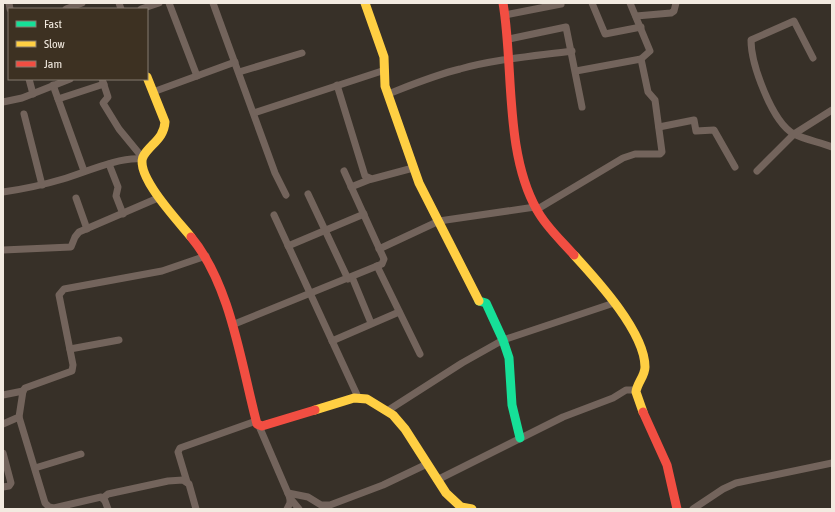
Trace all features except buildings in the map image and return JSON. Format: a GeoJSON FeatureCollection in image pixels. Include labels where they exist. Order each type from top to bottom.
{"type":"FeatureCollection","features":[{"type":"Feature","properties":{"kind":"street"},"geometry":{"type":"LineString","coordinates":[[69,8],[82,3]]}},
{"type":"Feature","properties":{"kind":"street"},"geometry":{"type":"LineString","coordinates":[[144,8],[159,3]]}},
{"type":"Feature","properties":{"kind":"street"},"geometry":{"type":"LineString","coordinates":[[170,3],[197,76]]}},
{"type":"Feature","properties":{"kind":"street"},"geometry":{"type":"LineString","coordinates":[[213,3],[275,173],[286,195]]}},
{"type":"Feature","properties":{"kind":"street"},"geometry":{"type":"LineString","coordinates":[[365,3],[383,53],[384,81],[419,183],[479,301],[486,303],[503,340],[510,366],[513,411],[520,438]]}},
{"type":"Feature","properties":{"kind":"street"},"geometry":{"type":"LineString","coordinates":[[503,3],[510,59],[509,77],[513,124],[528,187],[535,208],[548,226],[596,278],[614,303],[634,336],[644,361],[644,372],[635,390],[646,421],[667,465],[677,509]]}},
{"type":"Feature","properties":{"kind":"street"},"geometry":{"type":"LineString","coordinates":[[592,3],[604,34],[641,28]]}},
{"type":"Feature","properties":{"kind":"street"},"geometry":{"type":"LineString","coordinates":[[576,71],[641,59],[650,51],[630,3]]}},
{"type":"Feature","properties":{"kind":"street"},"geometry":{"type":"LineString","coordinates":[[636,16],[672,13],[676,3]]}},
{"type":"Feature","properties":{"kind":"street"},"geometry":{"type":"LineString","coordinates":[[505,15],[561,4]]}},
{"type":"Feature","properties":{"kind":"street"},"geometry":{"type":"LineString","coordinates":[[813,58],[794,20],[751,40],[765,94],[780,121],[794,134],[832,147]]}},
{"type":"Feature","properties":{"kind":"street"},"geometry":{"type":"LineString","coordinates":[[508,38],[564,26],[568,30],[582,107]]}},
{"type":"Feature","properties":{"kind":"street"},"geometry":{"type":"LineString","coordinates":[[239,72],[302,52]]}},
{"type":"Feature","properties":{"kind":"street"},"geometry":{"type":"LineString","coordinates":[[388,94],[442,74],[510,59],[572,52]]}},
{"type":"Feature","properties":{"kind":"street"},"geometry":{"type":"LineString","coordinates":[[379,249],[439,221],[535,208],[623,158],[635,154],[661,154],[655,100],[648,92],[641,59]]}},
{"type":"Feature","properties":{"kind":"street"},"geometry":{"type":"LineString","coordinates":[[153,92],[235,62]]}},
{"type":"Feature","properties":{"kind":"street"},"geometry":{"type":"LineString","coordinates":[[254,113],[384,70]]}},
{"type":"Feature","properties":{"kind":"street"},"geometry":{"type":"LineString","coordinates":[[29,80],[33,94]]}},
{"type":"Feature","properties":{"kind":"street"},"geometry":{"type":"LineString","coordinates":[[3,102],[33,94],[68,80]]}},
{"type":"Feature","properties":{"kind":"street"},"geometry":{"type":"LineString","coordinates":[[3,192],[42,186],[109,164],[142,158],[162,135],[165,129],[165,122],[148,80]]}},
{"type":"Feature","properties":{"kind":"street"},"geometry":{"type":"LineString","coordinates":[[58,99],[103,82],[108,98],[103,103],[118,129],[142,158],[142,166],[158,198],[206,256],[213,268],[232,325],[258,423],[289,495],[299,509]]}},
{"type":"Feature","properties":{"kind":"street"},"geometry":{"type":"LineString","coordinates":[[338,85],[361,168],[364,176],[372,179]]}},
{"type":"Feature","properties":{"kind":"street"},"geometry":{"type":"LineString","coordinates":[[53,86],[84,171]]}},
{"type":"Feature","properties":{"kind":"street"},"geometry":{"type":"LineString","coordinates":[[757,171],[794,134],[832,110]]}},
{"type":"Feature","properties":{"kind":"street"},"geometry":{"type":"LineString","coordinates":[[24,114],[42,186]]}},
{"type":"Feature","properties":{"kind":"street"},"geometry":{"type":"LineString","coordinates":[[659,127],[694,120],[696,131],[714,130],[735,168]]}},
{"type":"Feature","properties":{"kind":"street"},"geometry":{"type":"LineString","coordinates":[[109,164],[118,187],[116,196],[123,214]]}},
{"type":"Feature","properties":{"kind":"street"},"geometry":{"type":"LineString","coordinates":[[351,187],[372,179],[414,168]]}},
{"type":"Feature","properties":{"kind":"street"},"geometry":{"type":"LineString","coordinates":[[232,325],[350,278],[384,262],[364,214],[344,172]]}},
{"type":"Feature","properties":{"kind":"street"},"geometry":{"type":"LineString","coordinates":[[308,194],[371,323]]}},
{"type":"Feature","properties":{"kind":"street"},"geometry":{"type":"LineString","coordinates":[[76,198],[87,229]]}},
{"type":"Feature","properties":{"kind":"street"},"geometry":{"type":"LineString","coordinates":[[3,250],[68,248],[72,245],[76,234],[158,198]]}},
{"type":"Feature","properties":{"kind":"street"},"geometry":{"type":"LineString","coordinates":[[288,246],[364,214]]}},
{"type":"Feature","properties":{"kind":"street"},"geometry":{"type":"LineString","coordinates":[[274,215],[358,397]]}},
{"type":"Feature","properties":{"kind":"street"},"geometry":{"type":"LineString","coordinates":[[3,395],[23,391],[29,386],[72,371],[73,365],[59,295],[62,290],[162,271],[206,256]]}},
{"type":"Feature","properties":{"kind":"street"},"geometry":{"type":"LineString","coordinates":[[377,266],[420,354]]}},
{"type":"Feature","properties":{"kind":"street"},"geometry":{"type":"LineString","coordinates":[[387,411],[462,363],[503,340],[614,303]]}},
{"type":"Feature","properties":{"kind":"street"},"geometry":{"type":"LineString","coordinates":[[332,341],[399,312]]}},
{"type":"Feature","properties":{"kind":"street"},"geometry":{"type":"LineString","coordinates":[[70,349],[120,340]]}},
{"type":"Feature","properties":{"kind":"street"},"geometry":{"type":"LineString","coordinates":[[437,480],[574,412],[613,398],[626,390],[635,390]]}},
{"type":"Feature","properties":{"kind":"street"},"geometry":{"type":"LineString","coordinates":[[23,391],[19,417],[46,508],[67,507],[103,498],[108,494],[168,481],[180,479],[187,482]]}},
{"type":"Feature","properties":{"kind":"street"},"geometry":{"type":"LineString","coordinates":[[196,509],[178,452],[180,448],[258,423],[278,422],[358,397],[367,399],[387,411],[405,430],[437,480],[454,502],[461,507],[472,509]]}},
{"type":"Feature","properties":{"kind":"street"},"geometry":{"type":"LineString","coordinates":[[3,424],[19,417]]}},
{"type":"Feature","properties":{"kind":"street"},"geometry":{"type":"LineString","coordinates":[[3,452],[11,483],[10,486],[3,487]]}},
{"type":"Feature","properties":{"kind":"street"},"geometry":{"type":"LineString","coordinates":[[35,468],[81,454]]}},
{"type":"Feature","properties":{"kind":"street"},"geometry":{"type":"LineString","coordinates":[[693,509],[723,489],[736,483],[832,463]]}},
{"type":"Feature","properties":{"kind":"street"},"geometry":{"type":"LineString","coordinates":[[289,495],[308,497],[321,505],[330,505],[383,485],[427,464]]}},
{"type":"Feature","properties":{"kind":"street"},"geometry":{"type":"LineString","coordinates":[[287,509],[290,504],[289,495]]}},
{"type":"Feature","properties":{"kind":"street"},"geometry":{"type":"LineString","coordinates":[[103,498],[108,509]]}},
{"type":"Feature","properties":{"kind":"traffic: fast"},"geometry":{"type":"LineString","coordinates":[[479,301],[486,303],[503,340],[509,358],[512,405],[520,438]]}},
{"type":"Feature","properties":{"kind":"traffic: slow"},"geometry":{"type":"LineString","coordinates":[[365,3],[384,57],[385,86],[419,183],[479,301]]}},
{"type":"Feature","properties":{"kind":"traffic: slow"},"geometry":{"type":"LineString","coordinates":[[148,80],[165,122],[160,136],[144,155],[142,163],[150,185],[191,237]]}},
{"type":"Feature","properties":{"kind":"traffic: slow"},"geometry":{"type":"LineString","coordinates":[[574,255],[618,307],[637,338],[643,353],[645,367],[636,392],[643,412]]}},
{"type":"Feature","properties":{"kind":"traffic: slow"},"geometry":{"type":"LineString","coordinates":[[315,410],[354,398],[367,399],[393,415],[405,429],[446,493],[461,507],[472,509]]}},
{"type":"Feature","properties":{"kind":"traffic: jam"},"geometry":{"type":"LineString","coordinates":[[503,3],[512,109],[519,162],[527,187],[537,210],[549,228],[574,255]]}},
{"type":"Feature","properties":{"kind":"traffic: jam"},"geometry":{"type":"LineString","coordinates":[[191,237],[205,256],[225,301],[240,351],[257,424],[262,426],[315,410]]}},
{"type":"Feature","properties":{"kind":"traffic: jam"},"geometry":{"type":"LineString","coordinates":[[643,412],[667,465],[677,509]]}}]}
